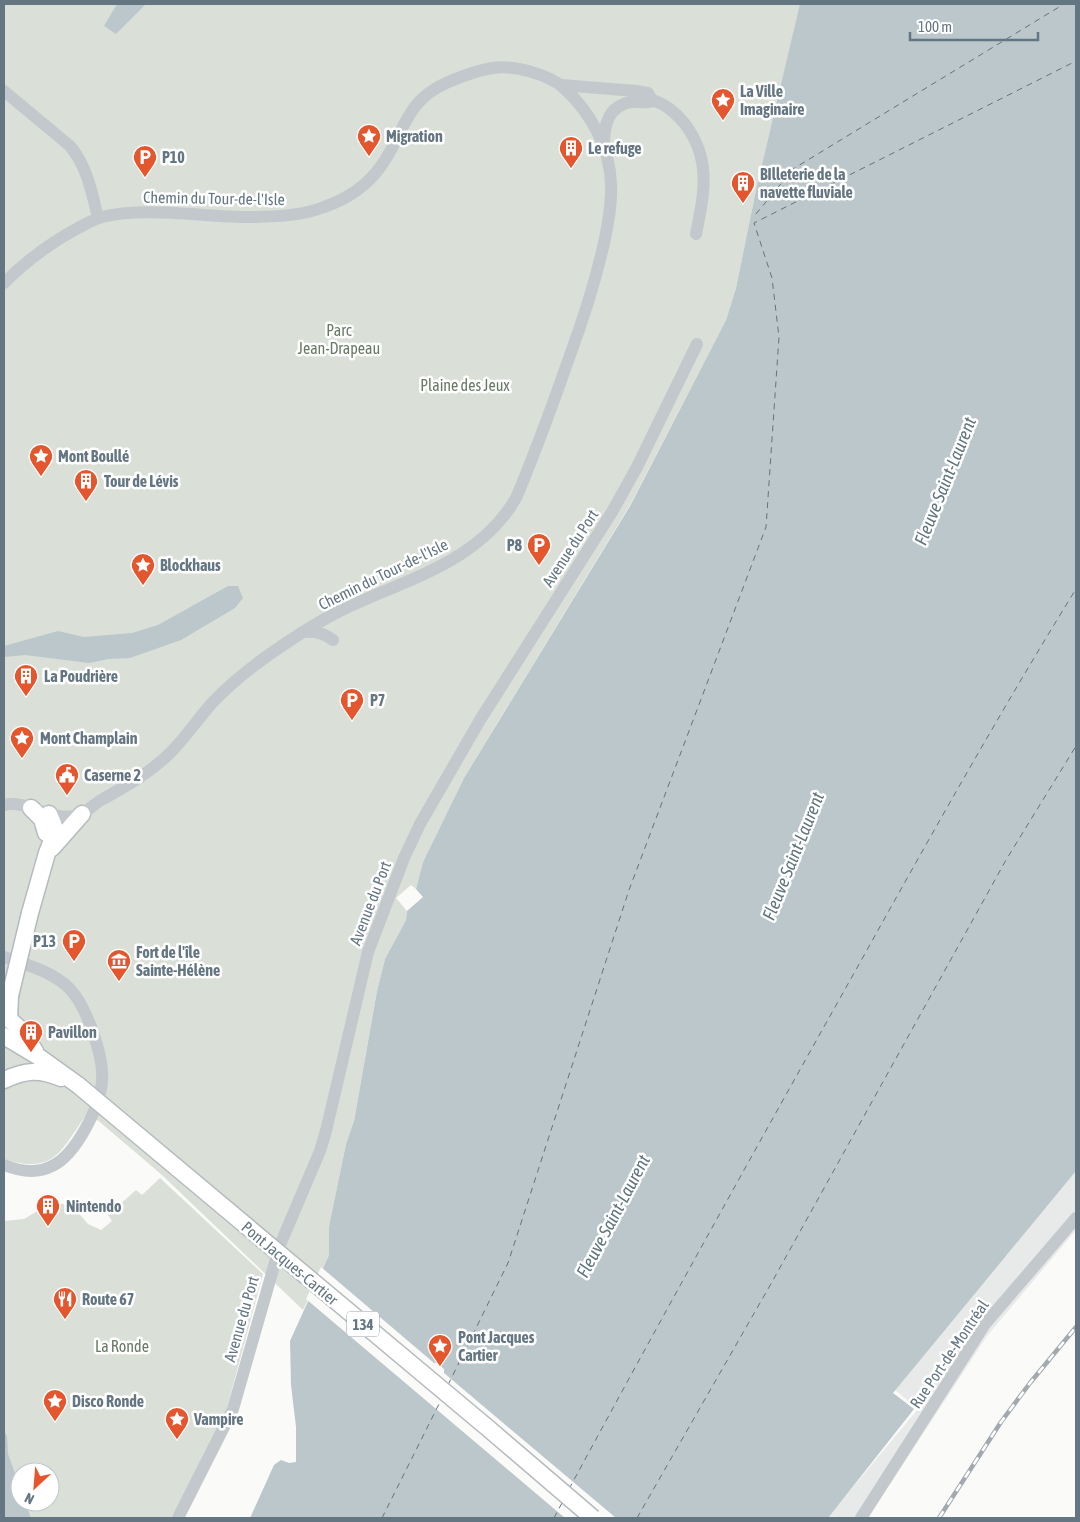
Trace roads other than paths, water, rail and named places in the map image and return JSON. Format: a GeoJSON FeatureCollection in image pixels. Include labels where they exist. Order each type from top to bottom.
{"type":"FeatureCollection","features":[{"type":"Feature","properties":{"kind":"main road"},"geometry":{"type":"LineString","coordinates":[[31,808],[42,819],[47,837],[47,853]]}},
{"type":"Feature","properties":{"kind":"main road"},"geometry":{"type":"LineString","coordinates":[[39,1057],[20,1029],[9,1019],[7,1001],[30,913],[54,834],[54,826],[49,814]]}},
{"type":"Feature","properties":{"kind":"main road"},"geometry":{"type":"LineString","coordinates":[[47,853],[82,814]]}},
{"type":"Feature","properties":{"kind":"main road","name":"Pont Jacques-Cartier"},"geometry":{"type":"LineString","coordinates":[[4,1036],[39,1057],[78,1085],[593,1518]]}},
{"type":"Feature","properties":{"kind":"main road"},"geometry":{"type":"LineString","coordinates":[[4,1080],[15,1075],[37,1071],[51,1074],[78,1085]]}},
{"type":"Feature","properties":{"kind":"street","name":"Chemin du Tour-de-l'Isle"},"geometry":{"type":"LineString","coordinates":[[4,283],[44,248],[98,218],[150,213],[241,217],[292,216],[323,208],[350,195],[367,183],[381,166],[415,105],[428,94],[445,83],[494,68],[512,68],[535,74],[561,85],[648,93],[652,100],[664,105],[679,116],[693,136],[703,162],[704,180],[696,234]]}},
{"type":"Feature","properties":{"kind":"street","name":"Chemin du Tour-de-l'Isle"},"geometry":{"type":"LineString","coordinates":[[82,814],[94,804],[148,772],[173,750],[214,702],[268,655],[330,616],[425,574],[469,550],[486,537],[511,507],[526,476],[586,310],[598,273],[609,220],[611,200],[610,169],[604,146],[586,112],[561,85]]}},
{"type":"Feature","properties":{"kind":"street"},"geometry":{"type":"LineString","coordinates":[[4,91],[77,154],[86,173],[98,218]]}},
{"type":"Feature","properties":{"kind":"street","name":"Chemin du Tour-de-l'Isle"},"geometry":{"type":"LineString","coordinates":[[604,146],[604,128],[612,113],[630,102],[652,100]]}},
{"type":"Feature","properties":{"kind":"street","name":"Avenue du Port"},"geometry":{"type":"LineString","coordinates":[[178,1518],[233,1409],[286,1227],[317,1158],[326,1131],[368,952],[404,858],[420,824],[480,720],[612,512],[641,458],[696,344]]}},
{"type":"Feature","properties":{"kind":"street"},"geometry":{"type":"LineString","coordinates":[[303,632],[314,631],[333,640],[330,616]]}},
{"type":"Feature","properties":{"kind":"street"},"geometry":{"type":"LineString","coordinates":[[7,804],[16,800],[31,801],[45,809],[49,814]]}},
{"type":"Feature","properties":{"kind":"street"},"geometry":{"type":"LineString","coordinates":[[7,804],[31,808],[63,817],[82,814]]}},
{"type":"Feature","properties":{"kind":"street"},"geometry":{"type":"LineString","coordinates":[[4,957],[46,972],[61,981],[76,997],[82,1006],[97,1046],[102,1067],[99,1100],[92,1116],[78,1140],[59,1162],[51,1167],[36,1170],[19,1169],[4,1165]]}},
{"type":"Feature","properties":{"kind":"street","name":"Rue Port-de-Montréal"},"geometry":{"type":"LineString","coordinates":[[861,1518],[985,1324],[1076,1218]]}},
{"type":"Feature","properties":{"kind":"water"},"geometry":{"type":"Polygon","coordinates":[[[117,4],[146,4],[116,34],[104,26],[117,4]]]}},
{"type":"Feature","properties":{"kind":"water","name":"Fleuve Saint-Laurent"},"geometry":{"type":"Polygon","coordinates":[[[800,4],[1076,4],[1076,1171],[893,1393],[914,1409],[828,1518],[250,1518],[274,1465],[281,1460],[289,1463],[296,1462],[296,1427],[291,1385],[290,1341],[329,1255],[329,1226],[346,1144],[354,1121],[377,991],[385,959],[406,920],[407,911],[423,897],[416,889],[423,862],[464,778],[630,506],[726,320],[736,288],[756,190],[800,4]]]}},
{"type":"Feature","properties":{"kind":"water"},"geometry":{"type":"Polygon","coordinates":[[[228,586],[238,586],[243,598],[235,608],[181,640],[130,658],[108,659],[89,663],[25,655],[4,657],[4,646],[58,631],[84,637],[132,633],[158,625],[228,586]]]}},
{"type":"Feature","properties":{"kind":"water"},"geometry":{"type":"Polygon","coordinates":[[[4,1430],[11,1462],[10,1512],[29,1512],[31,1518],[4,1518],[4,1430]]]}},
{"type":"Feature","properties":{"kind":"railway"},"geometry":{"type":"LineString","coordinates":[[939,1518],[1001,1422],[1076,1327]]}},
{"type":"Feature","properties":{"kind":"place","name":"La Ville Imaginaire"},"geometry":{"type":"Point","coordinates":[723,121]}},
{"type":"Feature","properties":{"kind":"place","name":"Migration"},"geometry":{"type":"Point","coordinates":[369,157]}},
{"type":"Feature","properties":{"kind":"place","name":"Le refuge"},"geometry":{"type":"Point","coordinates":[571,169]}},
{"type":"Feature","properties":{"kind":"place","name":"P10"},"geometry":{"type":"Point","coordinates":[145,178]}},
{"type":"Feature","properties":{"kind":"place","name":"BIlleterie de la navette fluviale"},"geometry":{"type":"Point","coordinates":[743,204]}},
{"type":"Feature","properties":{"kind":"place","name":"Mont Boullé"},"geometry":{"type":"Point","coordinates":[41,477]}},
{"type":"Feature","properties":{"kind":"place","name":"Tour de Lévis"},"geometry":{"type":"Point","coordinates":[86,502]}},
{"type":"Feature","properties":{"kind":"place","name":"P8"},"geometry":{"type":"Point","coordinates":[539,566]}},
{"type":"Feature","properties":{"kind":"place","name":"Blockhaus"},"geometry":{"type":"Point","coordinates":[143,586]}},
{"type":"Feature","properties":{"kind":"place","name":"La Poudrière"},"geometry":{"type":"Point","coordinates":[26,697]}},
{"type":"Feature","properties":{"kind":"place","name":"P7"},"geometry":{"type":"Point","coordinates":[352,721]}},
{"type":"Feature","properties":{"kind":"place","name":"Mont Champlain"},"geometry":{"type":"Point","coordinates":[22,759]}},
{"type":"Feature","properties":{"kind":"place","name":"Caserne 2"},"geometry":{"type":"Point","coordinates":[67,796]}},
{"type":"Feature","properties":{"kind":"place","name":"P13"},"geometry":{"type":"Point","coordinates":[74,962]}},
{"type":"Feature","properties":{"kind":"place","name":"Fort de l'île Sainte-Hélène"},"geometry":{"type":"Point","coordinates":[119,982]}},
{"type":"Feature","properties":{"kind":"place","name":"Pavillon"},"geometry":{"type":"Point","coordinates":[31,1053]}},
{"type":"Feature","properties":{"kind":"place","name":"Nintendo"},"geometry":{"type":"Point","coordinates":[48,1227]}},
{"type":"Feature","properties":{"kind":"place","name":"Route 67"},"geometry":{"type":"Point","coordinates":[65,1320]}},
{"type":"Feature","properties":{"kind":"place","name":"Pont Jacques Cartier"},"geometry":{"type":"Point","coordinates":[440,1367]}},
{"type":"Feature","properties":{"kind":"place","name":"Disco Ronde"},"geometry":{"type":"Point","coordinates":[55,1422]}},
{"type":"Feature","properties":{"kind":"place","name":"Vampire"},"geometry":{"type":"Point","coordinates":[177,1440]}},
{"type":"Feature","properties":{"kind":"park label","name":"Parc Jean-Drapeau"},"geometry":{"type":"Point","coordinates":[339,339]}},
{"type":"Feature","properties":{"kind":"park label","name":"Plaine des Jeux"},"geometry":{"type":"Point","coordinates":[465,385]}},
{"type":"Feature","properties":{"kind":"park label","name":"La Ronde"},"geometry":{"type":"Point","coordinates":[122,1346]}}]}
